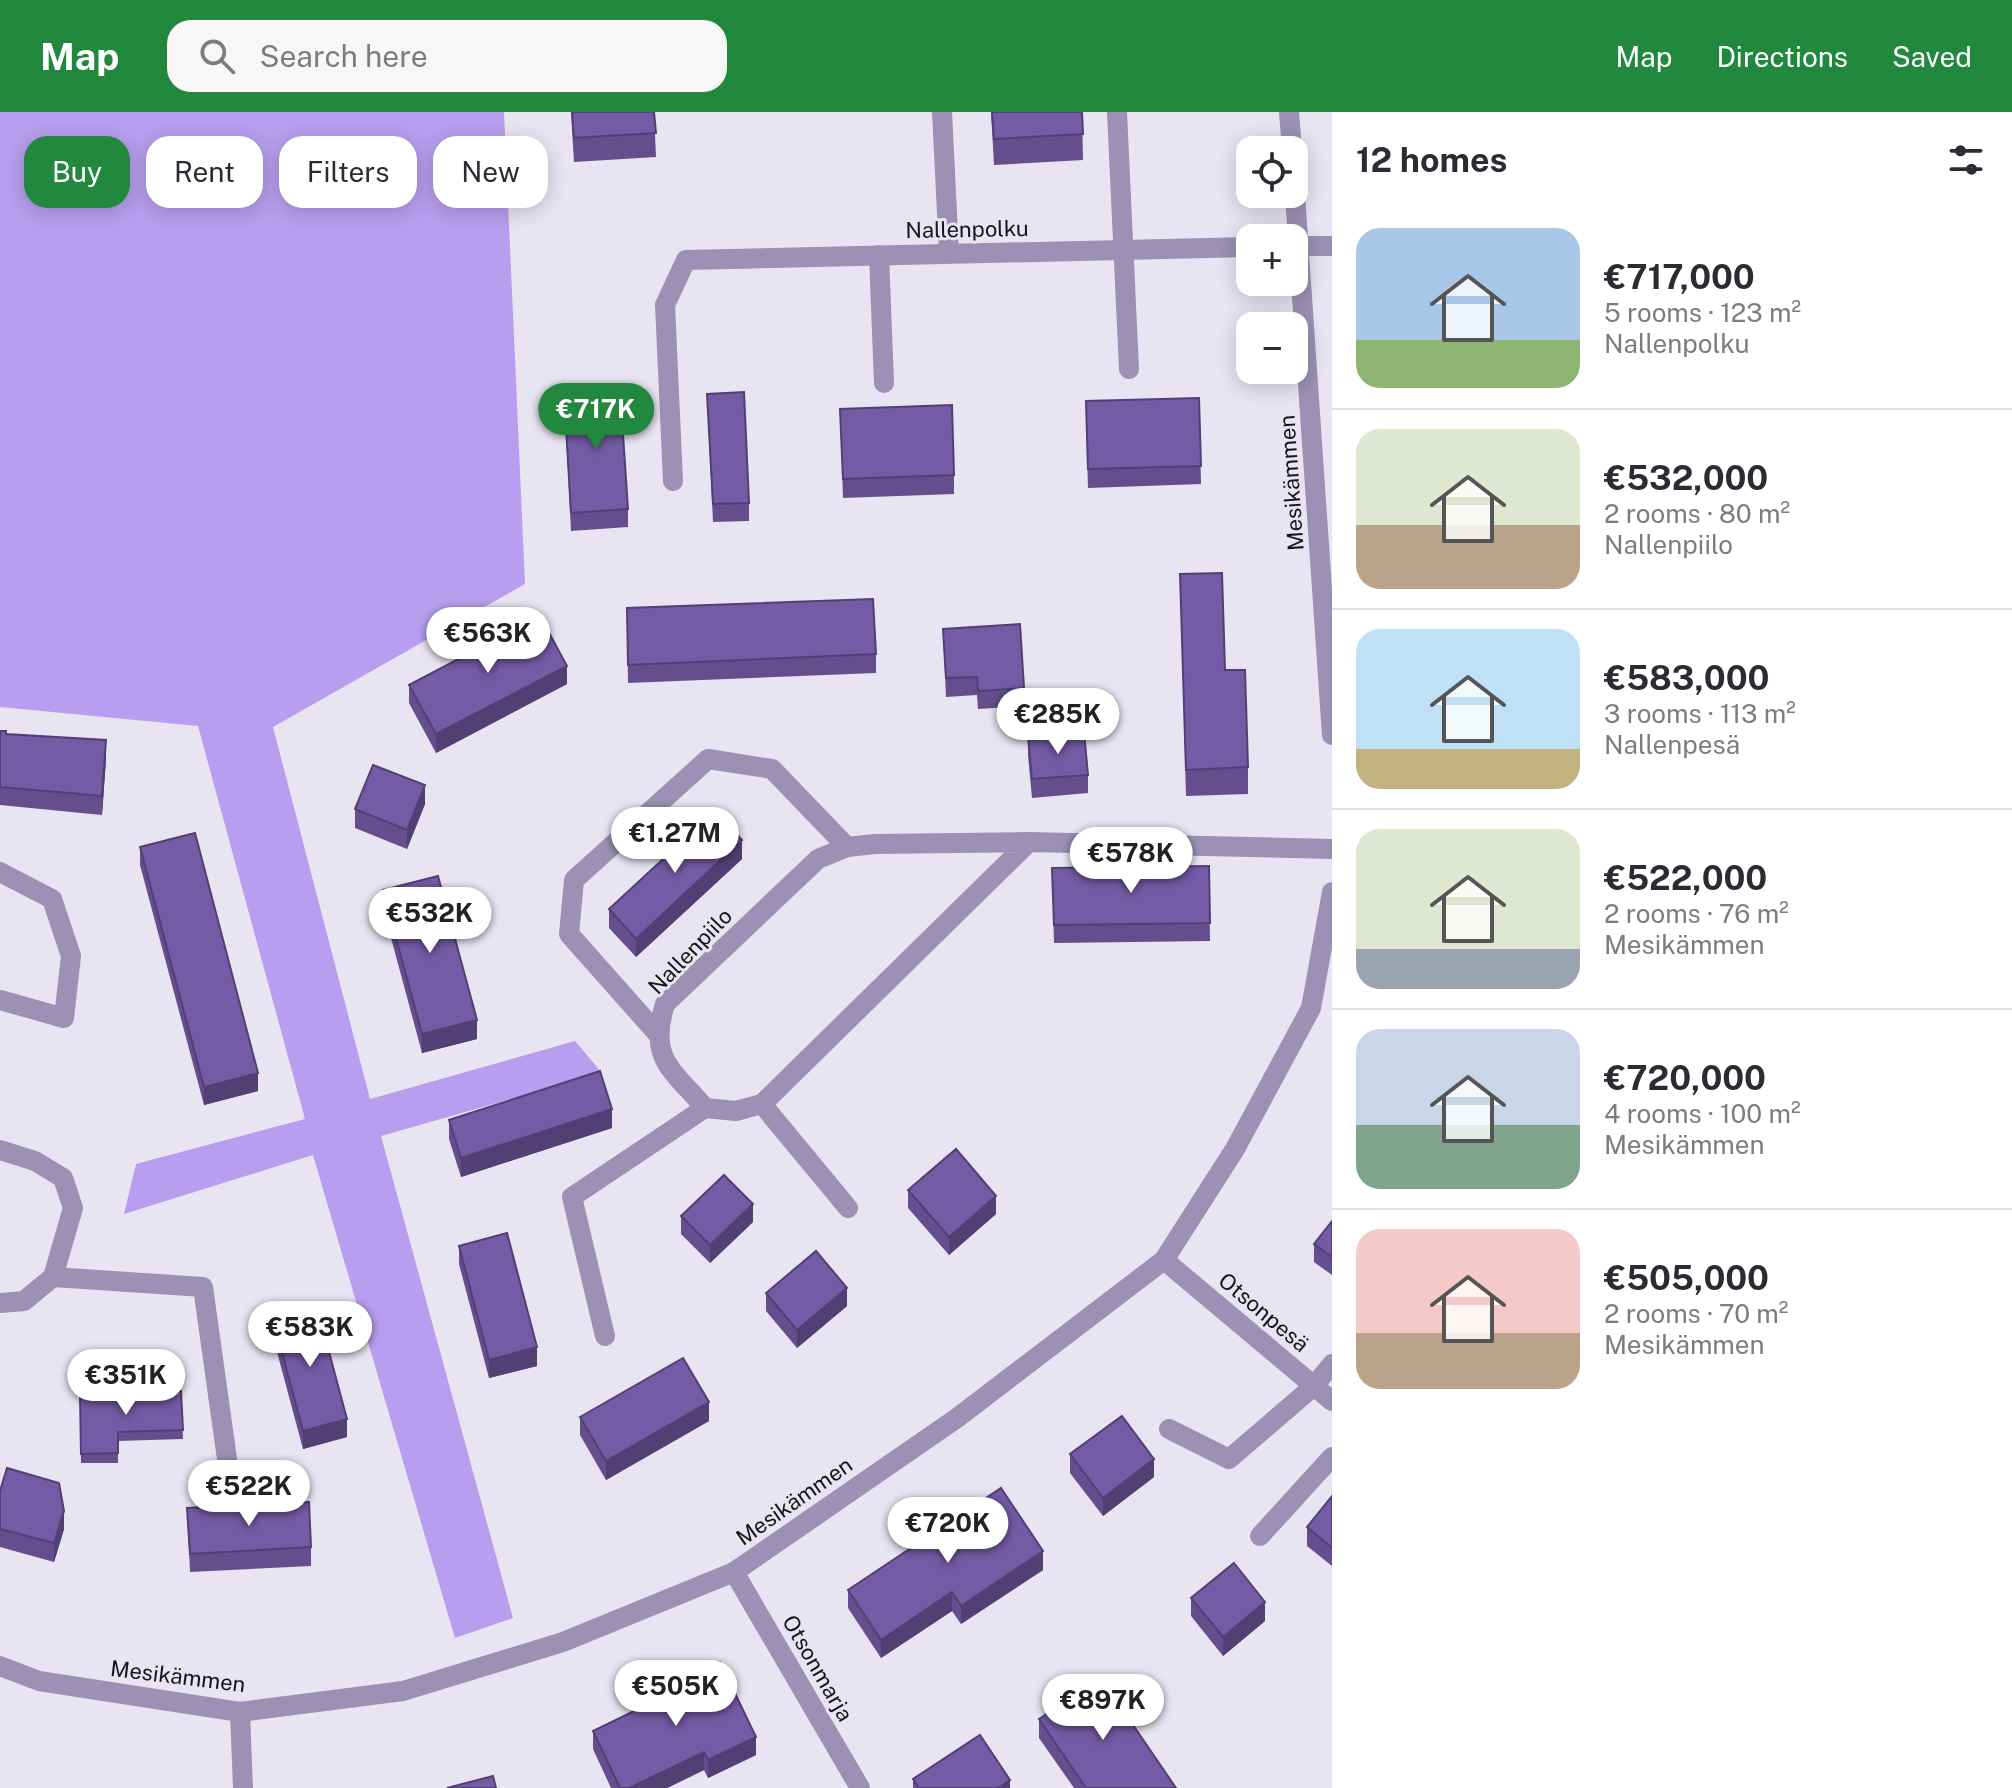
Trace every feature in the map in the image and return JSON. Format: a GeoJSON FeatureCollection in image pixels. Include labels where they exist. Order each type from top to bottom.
{"type":"FeatureCollection","features":[{"type":"Feature","properties":{"kind":"street"},"geometry":{"type":"LineString","coordinates":[[942,112],[949,253]]}},
{"type":"Feature","properties":{"kind":"street"},"geometry":{"type":"LineString","coordinates":[[1117,112],[1129,369]]}},
{"type":"Feature","properties":{"kind":"street"},"geometry":{"type":"LineString","coordinates":[[1289,112],[1291,136]]}},
{"type":"Feature","properties":{"kind":"street"},"geometry":{"type":"LineString","coordinates":[[1308,246],[1332,246]]}},
{"type":"Feature","properties":{"kind":"street","name":"Nallenpolku"},"geometry":{"type":"LineString","coordinates":[[673,481],[665,305],[686,260],[1236,247]]}},
{"type":"Feature","properties":{"kind":"street"},"geometry":{"type":"LineString","coordinates":[[879,255],[884,383]]}},
{"type":"Feature","properties":{"kind":"street","name":"Mesikämmen"},"geometry":{"type":"LineString","coordinates":[[1301,296],[1332,735]]}},
{"type":"Feature","properties":{"kind":"street"},"geometry":{"type":"LineString","coordinates":[[705,1108],[662,1057],[656,1032],[569,934],[574,880],[708,759],[772,769],[847,847]]}},
{"type":"Feature","properties":{"kind":"street"},"geometry":{"type":"LineString","coordinates":[[605,1336],[572,1197],[705,1108],[736,1111],[762,1104],[1029,842]]}},
{"type":"Feature","properties":{"kind":"street","name":"Nallenpiilo"},"geometry":{"type":"LineString","coordinates":[[656,1032],[665,1004],[818,859],[847,847],[1029,842],[1332,849]]}},
{"type":"Feature","properties":{"kind":"street"},"geometry":{"type":"LineString","coordinates":[[0,872],[52,899],[71,956],[64,1018],[0,1000]]}},
{"type":"Feature","properties":{"kind":"street","name":"Mesikämmen"},"geometry":{"type":"LineString","coordinates":[[0,1666],[39,1681],[240,1712],[403,1691],[563,1642],[734,1572],[957,1418],[1164,1260],[1235,1149],[1311,1008],[1332,892]]}},
{"type":"Feature","properties":{"kind":"street"},"geometry":{"type":"LineString","coordinates":[[762,1104],[848,1208]]}},
{"type":"Feature","properties":{"kind":"street"},"geometry":{"type":"LineString","coordinates":[[0,1150],[35,1161],[63,1178],[73,1208],[53,1277],[24,1301],[0,1303]]}},
{"type":"Feature","properties":{"kind":"street","name":"Otsonpesä"},"geometry":{"type":"LineString","coordinates":[[1164,1260],[1332,1401]]}},
{"type":"Feature","properties":{"kind":"street"},"geometry":{"type":"LineString","coordinates":[[53,1277],[203,1287],[227,1459]]}},
{"type":"Feature","properties":{"kind":"street"},"geometry":{"type":"LineString","coordinates":[[1169,1429],[1229,1459],[1314,1386],[1332,1364]]}},
{"type":"Feature","properties":{"kind":"street"},"geometry":{"type":"LineString","coordinates":[[1260,1536],[1332,1457]]}},
{"type":"Feature","properties":{"kind":"street","name":"Otsonmarja"},"geometry":{"type":"LineString","coordinates":[[734,1572],[860,1788]]}},
{"type":"Feature","properties":{"kind":"street"},"geometry":{"type":"LineString","coordinates":[[240,1712],[243,1788]]}},
{"type":"Feature","properties":{"kind":"shaded area"},"geometry":{"type":"Polygon","coordinates":[[[0,112],[504,112],[505,136],[433,136],[433,208],[508,208],[525,584],[273,727],[370,1099],[575,1041],[602,1073],[381,1136],[513,1618],[455,1638],[313,1155],[124,1214],[136,1164],[305,1119],[198,726],[0,707],[0,112]]]}},
{"type":"Feature","properties":{"kind":"building"},"geometry":{"type":"Polygon","coordinates":[[[572,112],[654,112],[656,133],[574,138],[572,112]]]}},
{"type":"Feature","properties":{"kind":"building"},"geometry":{"type":"Polygon","coordinates":[[[992,112],[1082,112],[1083,134],[994,139],[992,112]]]}},
{"type":"Feature","properties":{"kind":"building"},"geometry":{"type":"Polygon","coordinates":[[[620,389],[628,509],[571,513],[564,392],[620,389]]]}},
{"type":"Feature","properties":{"kind":"building"},"geometry":{"type":"Polygon","coordinates":[[[744,392],[749,503],[713,504],[707,394],[744,392]]]}},
{"type":"Feature","properties":{"kind":"building"},"geometry":{"type":"Polygon","coordinates":[[[1199,398],[1201,466],[1088,469],[1086,401],[1199,398]]]}},
{"type":"Feature","properties":{"kind":"building"},"geometry":{"type":"Polygon","coordinates":[[[952,405],[954,475],[843,479],[840,409],[952,405]]]}},
{"type":"Feature","properties":{"kind":"building"},"geometry":{"type":"Polygon","coordinates":[[[1222,573],[1225,670],[1245,670],[1248,767],[1186,770],[1180,574],[1222,573]]]}},
{"type":"Feature","properties":{"kind":"building"},"geometry":{"type":"Polygon","coordinates":[[[873,599],[876,654],[628,665],[627,608],[873,599]]]}},
{"type":"Feature","properties":{"kind":"building"},"geometry":{"type":"Polygon","coordinates":[[[540,616],[567,666],[436,734],[409,685],[540,616]]]}},
{"type":"Feature","properties":{"kind":"building"},"geometry":{"type":"Polygon","coordinates":[[[1020,624],[1024,688],[978,691],[977,677],[946,678],[943,629],[1020,624]]]}},
{"type":"Feature","properties":{"kind":"building"},"geometry":{"type":"Polygon","coordinates":[[[0,731],[6,731],[6,734],[106,740],[102,796],[0,787],[0,731]]]}},
{"type":"Feature","properties":{"kind":"building"},"geometry":{"type":"Polygon","coordinates":[[[1084,732],[1088,775],[1032,779],[1028,737],[1084,732]]]}},
{"type":"Feature","properties":{"kind":"building"},"geometry":{"type":"Polygon","coordinates":[[[373,765],[425,785],[407,830],[355,809],[373,765]]]}},
{"type":"Feature","properties":{"kind":"building"},"geometry":{"type":"Polygon","coordinates":[[[715,811],[742,840],[636,939],[609,909],[715,811]]]}},
{"type":"Feature","properties":{"kind":"building"},"geometry":{"type":"Polygon","coordinates":[[[195,833],[258,1073],[204,1087],[140,847],[195,833]]]}},
{"type":"Feature","properties":{"kind":"building"},"geometry":{"type":"Polygon","coordinates":[[[1209,866],[1210,923],[1054,925],[1052,868],[1209,866]]]}},
{"type":"Feature","properties":{"kind":"building"},"geometry":{"type":"Polygon","coordinates":[[[438,876],[477,1020],[422,1034],[383,890],[438,876]]]}},
{"type":"Feature","properties":{"kind":"building"},"geometry":{"type":"Polygon","coordinates":[[[600,1071],[612,1109],[461,1158],[449,1120],[600,1071]]]}},
{"type":"Feature","properties":{"kind":"building"},"geometry":{"type":"Polygon","coordinates":[[[956,1149],[996,1196],[949,1237],[908,1190],[956,1149]]]}},
{"type":"Feature","properties":{"kind":"building"},"geometry":{"type":"Polygon","coordinates":[[[724,1175],[753,1204],[710,1245],[681,1216],[724,1175]]]}},
{"type":"Feature","properties":{"kind":"building"},"geometry":{"type":"Polygon","coordinates":[[[1332,1221],[1332,1257],[1314,1244],[1332,1221]]]}},
{"type":"Feature","properties":{"kind":"building"},"geometry":{"type":"Polygon","coordinates":[[[507,1233],[537,1347],[489,1360],[459,1246],[507,1233]]]}},
{"type":"Feature","properties":{"kind":"building"},"geometry":{"type":"Polygon","coordinates":[[[816,1251],[847,1288],[797,1330],[766,1293],[816,1251]]]}},
{"type":"Feature","properties":{"kind":"building"},"geometry":{"type":"Polygon","coordinates":[[[317,1307],[347,1419],[303,1431],[273,1319],[317,1307]]]}},
{"type":"Feature","properties":{"kind":"building"},"geometry":{"type":"Polygon","coordinates":[[[683,1358],[709,1402],[606,1461],[580,1417],[683,1358]]]}},
{"type":"Feature","properties":{"kind":"building"},"geometry":{"type":"Polygon","coordinates":[[[181,1391],[183,1430],[118,1432],[118,1453],[81,1454],[80,1395],[181,1391]]]}},
{"type":"Feature","properties":{"kind":"building"},"geometry":{"type":"Polygon","coordinates":[[[1122,1416],[1154,1459],[1103,1498],[1070,1454],[1122,1416]]]}},
{"type":"Feature","properties":{"kind":"building"},"geometry":{"type":"Polygon","coordinates":[[[7,1468],[59,1483],[64,1511],[54,1543],[0,1529],[0,1491],[7,1468]]]}},
{"type":"Feature","properties":{"kind":"building"},"geometry":{"type":"Polygon","coordinates":[[[1001,1488],[1043,1551],[961,1606],[952,1592],[881,1640],[848,1590],[1001,1488]]]}},
{"type":"Feature","properties":{"kind":"building"},"geometry":{"type":"Polygon","coordinates":[[[1332,1496],[1332,1548],[1307,1527],[1332,1496]]]}},
{"type":"Feature","properties":{"kind":"building"},"geometry":{"type":"Polygon","coordinates":[[[309,1502],[311,1547],[190,1554],[187,1508],[309,1502]]]}},
{"type":"Feature","properties":{"kind":"building"},"geometry":{"type":"Polygon","coordinates":[[[1234,1563],[1265,1602],[1223,1637],[1191,1598],[1234,1563]]]}},
{"type":"Feature","properties":{"kind":"building"},"geometry":{"type":"Polygon","coordinates":[[[720,1662],[756,1737],[708,1760],[704,1752],[629,1788],[620,1788],[593,1731],[659,1699],[656,1693],[720,1662]]]}},
{"type":"Feature","properties":{"kind":"building"},"geometry":{"type":"Polygon","coordinates":[[[1101,1678],[1176,1788],[1086,1788],[1039,1719],[1101,1678]]]}},
{"type":"Feature","properties":{"kind":"building"},"geometry":{"type":"Polygon","coordinates":[[[980,1735],[1010,1780],[998,1788],[919,1788],[913,1779],[980,1735]]]}},
{"type":"Feature","properties":{"kind":"building"},"geometry":{"type":"Polygon","coordinates":[[[493,1776],[496,1788],[447,1788],[493,1776]]]}}]}
